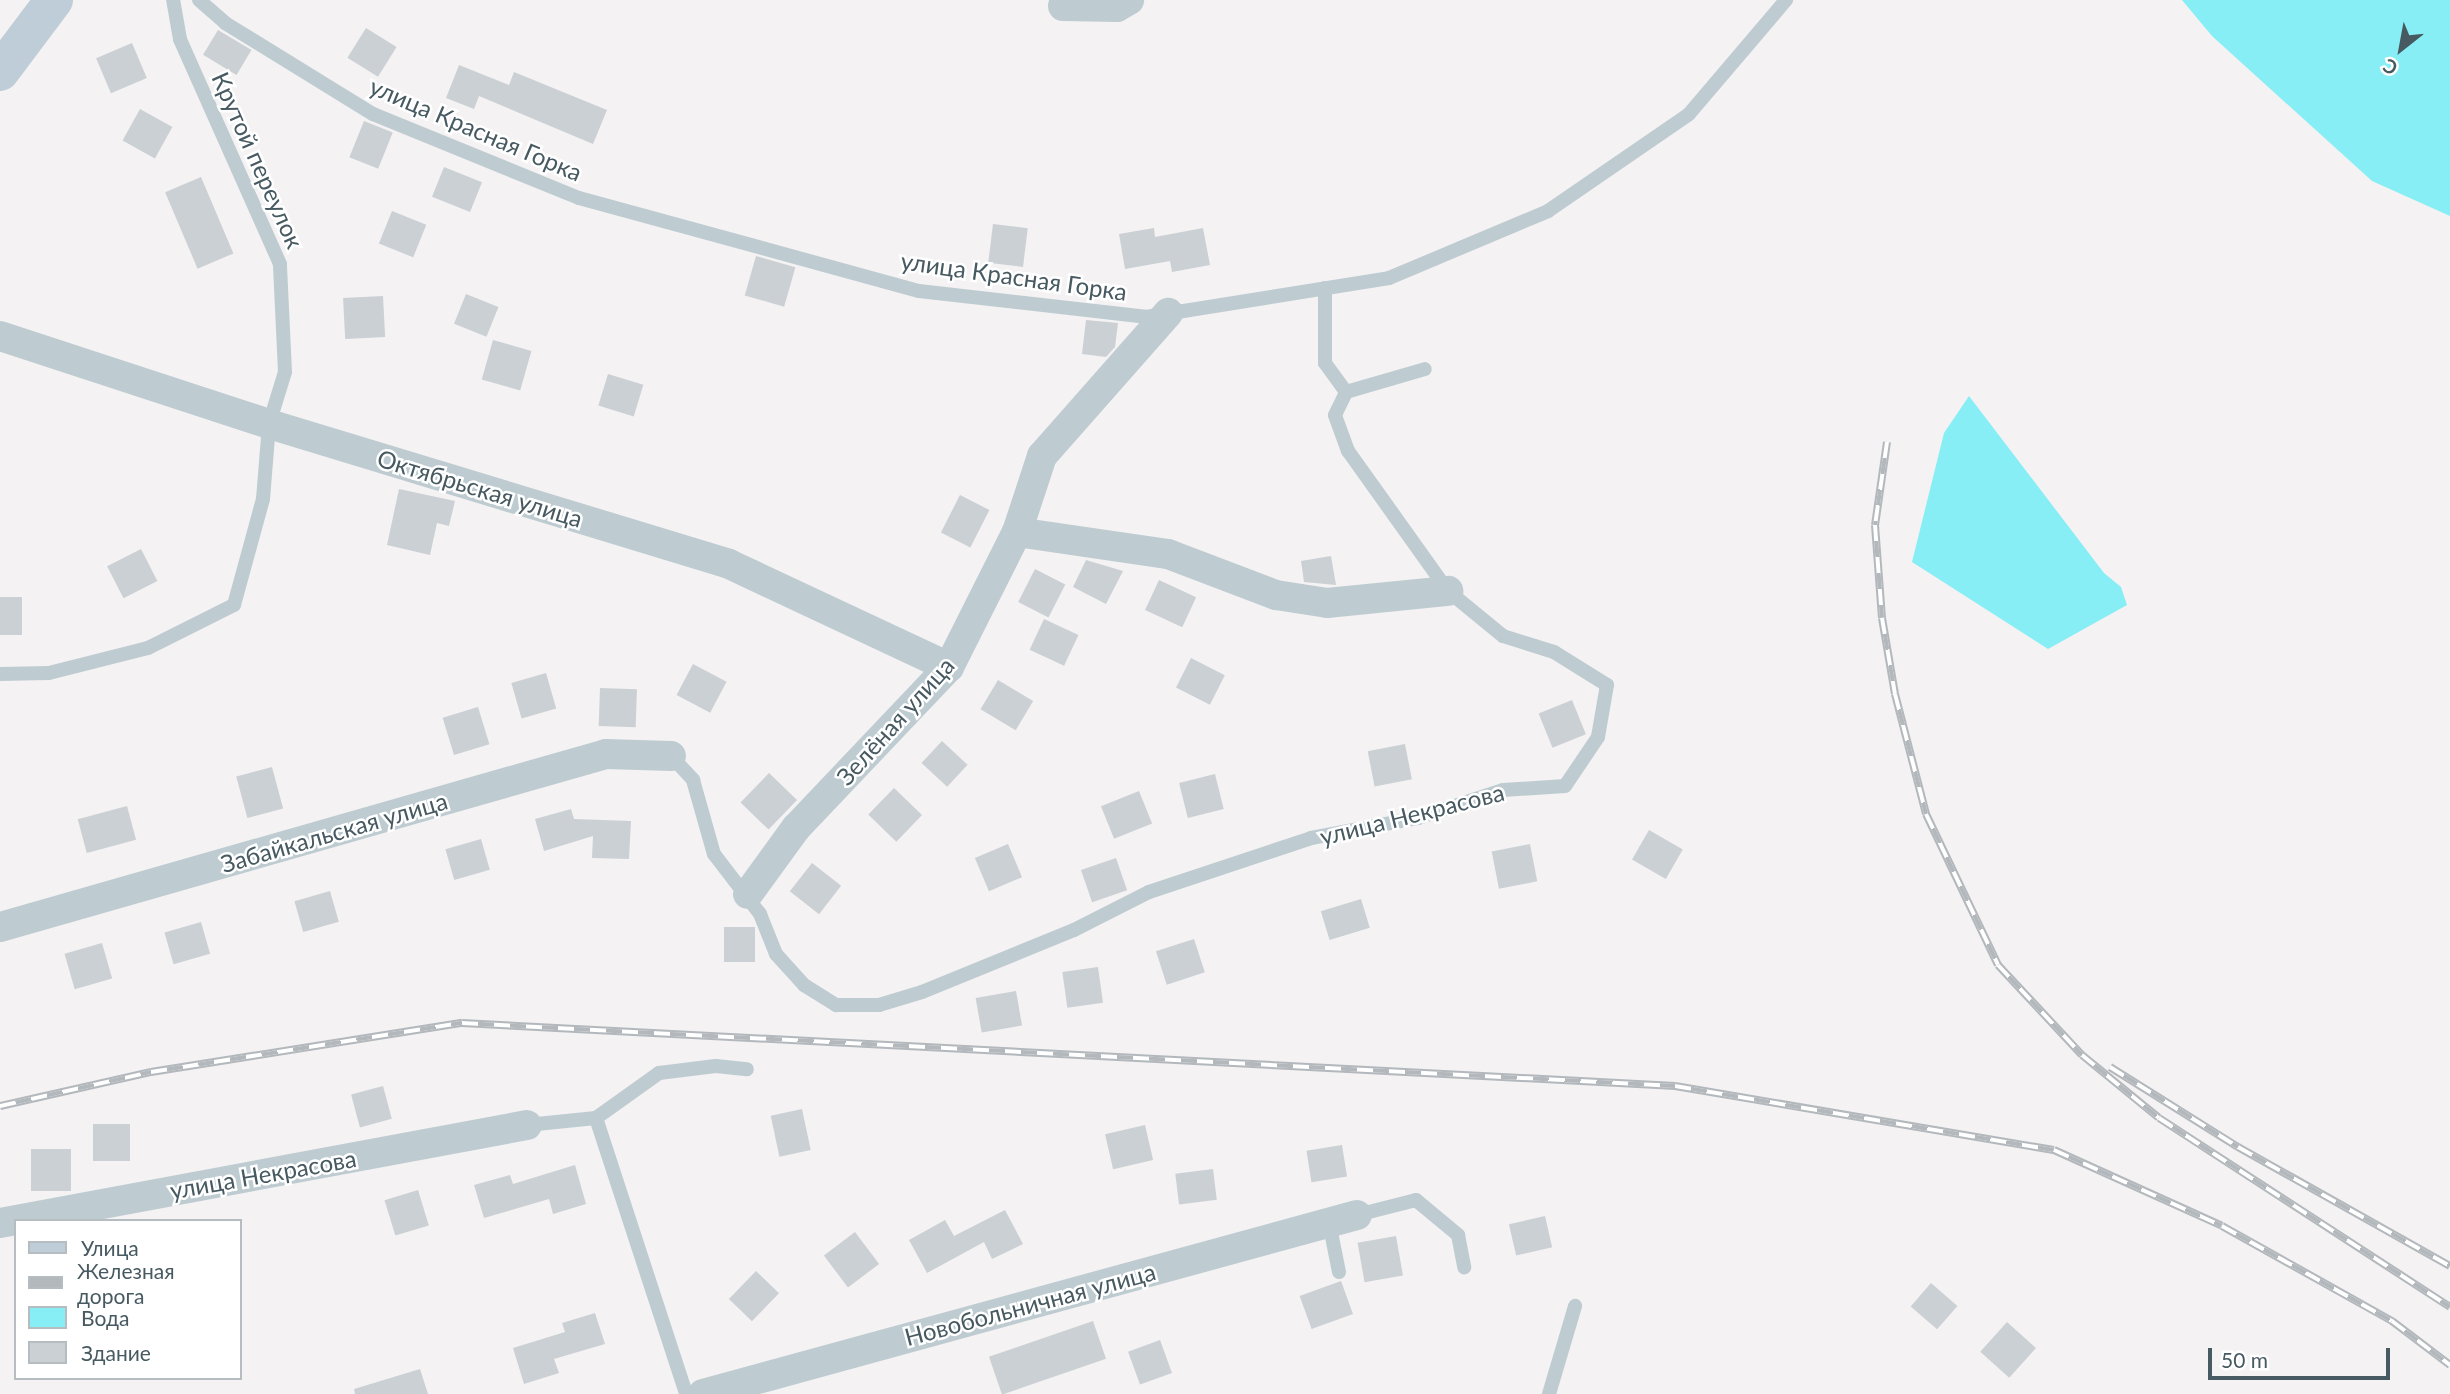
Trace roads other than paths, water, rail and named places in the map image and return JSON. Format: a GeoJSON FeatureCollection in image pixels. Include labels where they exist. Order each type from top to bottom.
{"type":"FeatureCollection","features":[{"type":"Feature","properties":{"kind":"street"},"geometry":{"type":"LineString","coordinates":[[0,72],[54,0]]}},
{"type":"Feature","properties":{"kind":"street"},"geometry":{"type":"LineString","coordinates":[[1063,6],[1117,7],[1129,0]]}},
{"type":"Feature","properties":{"kind":"street","name":"Зелёная улица"},"geometry":{"type":"LineString","coordinates":[[748,894],[796,828],[949,667],[1017,532],[1042,456],[1168,313]]}},
{"type":"Feature","properties":{"kind":"street","name":"Октябрьская улица"},"geometry":{"type":"LineString","coordinates":[[0,336],[269,424],[729,564],[949,667]]}},
{"type":"Feature","properties":{"kind":"street"},"geometry":{"type":"LineString","coordinates":[[1017,532],[1168,554],[1276,595],[1327,603],[1448,591]]}},
{"type":"Feature","properties":{"kind":"street","name":"Забайкальская улица"},"geometry":{"type":"LineString","coordinates":[[0,927],[606,754],[671,756]]}},
{"type":"Feature","properties":{"kind":"street","name":"улица Некрасова"},"geometry":{"type":"LineString","coordinates":[[22,1219],[527,1125]]}},
{"type":"Feature","properties":{"kind":"street","name":"Новобольничная улица"},"geometry":{"type":"LineString","coordinates":[[703,1394],[1343,1219]]}},
{"type":"Feature","properties":{"kind":"lane","name":"Крутой переулок"},"geometry":{"type":"LineString","coordinates":[[0,674],[49,673],[149,648],[234,605],[263,499],[269,424],[285,372],[280,264],[180,38],[173,0]]}},
{"type":"Feature","properties":{"kind":"lane","name":"улица Красная Горка"},"geometry":{"type":"LineString","coordinates":[[199,0],[225,23],[373,114],[579,198],[919,291],[1146,317],[1389,278],[1548,211],[1689,114],[1786,0]]}},
{"type":"Feature","properties":{"kind":"lane"},"geometry":{"type":"LineString","coordinates":[[1325,288],[1325,363],[1346,392],[1425,369]]}},
{"type":"Feature","properties":{"kind":"lane","name":"улица Некрасова"},"geometry":{"type":"LineString","coordinates":[[748,894],[776,954],[804,985],[836,1005],[879,1004],[922,992],[1074,930],[1149,892],[1311,838],[1418,818],[1503,790],[1565,786],[1598,737],[1607,685],[1554,652],[1503,636],[1448,591],[1348,452],[1335,415],[1346,392]]}},
{"type":"Feature","properties":{"kind":"lane"},"geometry":{"type":"LineString","coordinates":[[671,756],[693,780],[715,854],[748,894]]}},
{"type":"Feature","properties":{"kind":"lane"},"geometry":{"type":"LineString","coordinates":[[527,1125],[596,1118],[659,1073],[716,1066],[747,1069]]}},
{"type":"Feature","properties":{"kind":"lane"},"geometry":{"type":"LineString","coordinates":[[596,1118],[686,1394]]}},
{"type":"Feature","properties":{"kind":"lane"},"geometry":{"type":"LineString","coordinates":[[1339,1272],[1343,1219],[1416,1200],[1458,1235],[1464,1267]]}},
{"type":"Feature","properties":{"kind":"lane"},"geometry":{"type":"LineString","coordinates":[[1549,1394],[1575,1306]]}},
{"type":"Feature","properties":{"kind":"water"},"geometry":{"type":"Polygon","coordinates":[[[2182,0],[2450,0],[2450,216],[2372,181],[2212,36],[2182,0]]]}},
{"type":"Feature","properties":{"kind":"water"},"geometry":{"type":"Polygon","coordinates":[[[1969,396],[2104,573],[2121,587],[2127,605],[2048,649],[1912,562],[1944,433],[1969,396]]]}},
{"type":"Feature","properties":{"kind":"railway"},"geometry":{"type":"LineString","coordinates":[[1887,442],[1875,525],[1882,618],[1895,694],[1926,814],[1998,965],[2082,1055],[2159,1118],[2450,1307]]}},
{"type":"Feature","properties":{"kind":"railway"},"geometry":{"type":"LineString","coordinates":[[0,1106],[151,1072],[462,1023],[1675,1086],[2054,1150],[2222,1226],[2392,1321],[2450,1365]]}},
{"type":"Feature","properties":{"kind":"railway"},"geometry":{"type":"LineString","coordinates":[[2110,1067],[2238,1147],[2450,1266]]}}]}
